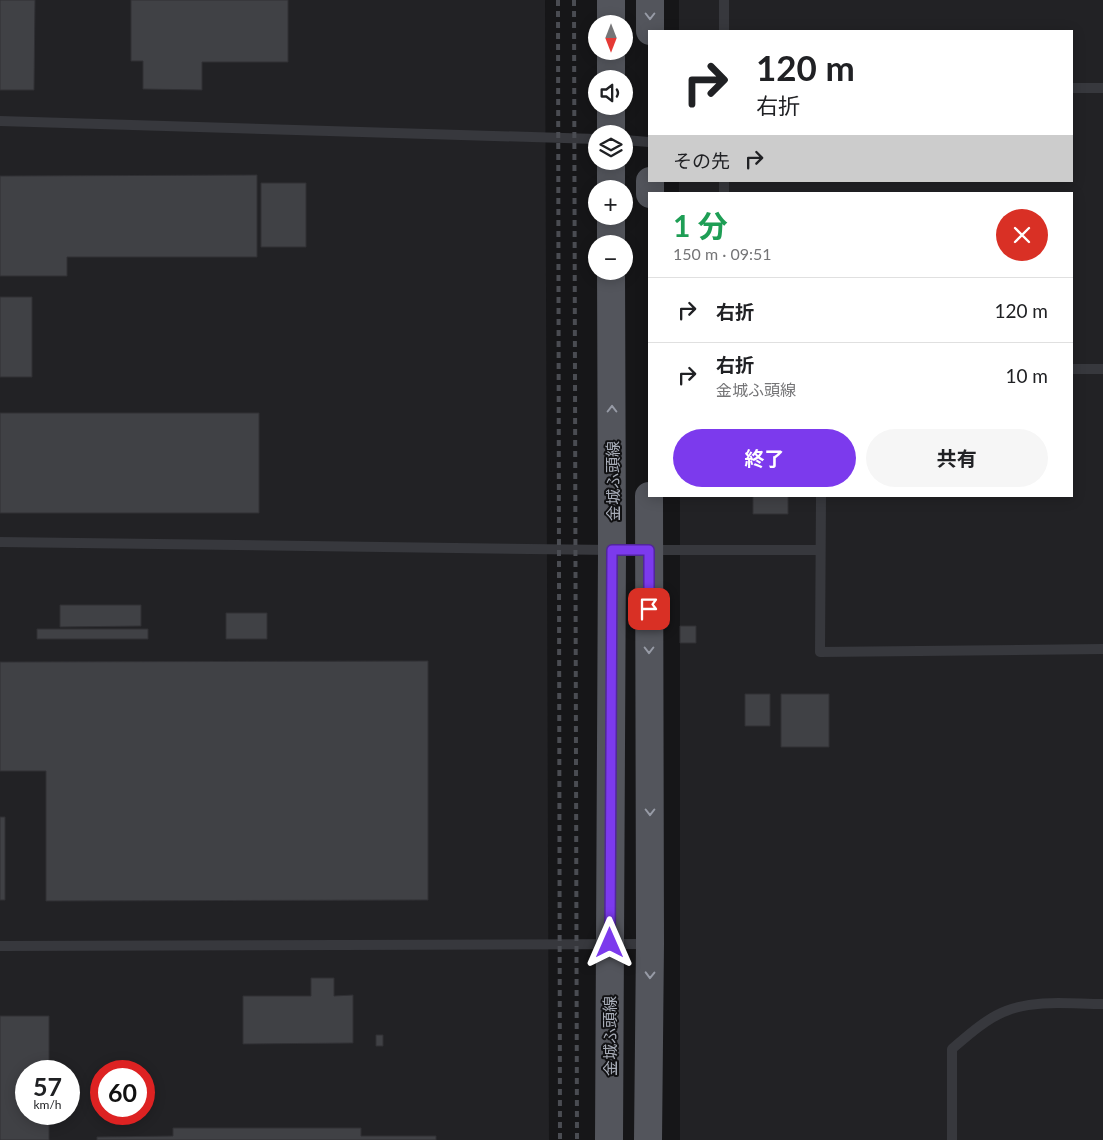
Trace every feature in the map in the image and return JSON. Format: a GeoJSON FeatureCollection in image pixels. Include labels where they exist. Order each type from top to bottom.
{"type":"FeatureCollection","features":[{"type":"Feature","properties":{"kind":"main road"},"geometry":{"type":"LineString","coordinates":[[610,0],[611,15]]}},
{"type":"Feature","properties":{"kind":"main road"},"geometry":{"type":"LineString","coordinates":[[650,0],[650,30]]}},
{"type":"Feature","properties":{"kind":"main road","name":"金城ふ頭線"},"geometry":{"type":"LineString","coordinates":[[608,1140],[612,550],[611,280]]}},
{"type":"Feature","properties":{"kind":"main road"},"geometry":{"type":"LineString","coordinates":[[648,1140],[650,944],[649,497]]}},
{"type":"Feature","properties":{"kind":"lane"},"geometry":{"type":"LineString","coordinates":[[724,0],[724,30]]}},
{"type":"Feature","properties":{"kind":"lane"},"geometry":{"type":"LineString","coordinates":[[1073,88],[1103,88]]}},
{"type":"Feature","properties":{"kind":"lane"},"geometry":{"type":"LineString","coordinates":[[0,121],[588,139]]}},
{"type":"Feature","properties":{"kind":"lane"},"geometry":{"type":"LineString","coordinates":[[633,141],[648,142]]}},
{"type":"Feature","properties":{"kind":"lane"},"geometry":{"type":"LineString","coordinates":[[1073,369],[1103,369]]}},
{"type":"Feature","properties":{"kind":"lane"},"geometry":{"type":"LineString","coordinates":[[820,497],[820,652],[1103,648]]}},
{"type":"Feature","properties":{"kind":"lane"},"geometry":{"type":"LineString","coordinates":[[0,542],[612,550],[820,550]]}},
{"type":"Feature","properties":{"kind":"lane"},"geometry":{"type":"LineString","coordinates":[[0,946],[650,944]]}},
{"type":"Feature","properties":{"kind":"lane"},"geometry":{"type":"LineString","coordinates":[[952,1140],[952,1049],[987,1022],[1004,1012],[1021,1006],[1041,1004],[1103,1004]]}},
{"type":"Feature","properties":{"kind":"shaded area"},"geometry":{"type":"Polygon","coordinates":[[[0,0],[545,0],[549,1140],[0,1140],[0,0]]]}},
{"type":"Feature","properties":{"kind":"shaded area"},"geometry":{"type":"Polygon","coordinates":[[[679,0],[1103,0],[1103,1140],[680,1140],[680,497],[1073,497],[1073,192],[679,192],[679,182],[1073,182],[1073,30],[679,30],[679,0]]]}},
{"type":"Feature","properties":{"kind":"building"},"geometry":{"type":"Polygon","coordinates":[[[0,0],[35,0],[34,90],[0,90],[0,0]]]}},
{"type":"Feature","properties":{"kind":"building"},"geometry":{"type":"Polygon","coordinates":[[[131,0],[288,0],[288,62],[202,62],[202,90],[143,89],[143,61],[131,61],[131,0]]]}},
{"type":"Feature","properties":{"kind":"building"},"geometry":{"type":"Polygon","coordinates":[[[257,175],[257,257],[67,257],[67,276],[0,276],[0,176],[257,175]]]}},
{"type":"Feature","properties":{"kind":"building"},"geometry":{"type":"Polygon","coordinates":[[[261,183],[306,183],[306,247],[261,247],[261,183]]]}},
{"type":"Feature","properties":{"kind":"building"},"geometry":{"type":"Polygon","coordinates":[[[0,297],[32,297],[32,377],[0,377],[0,297]]]}},
{"type":"Feature","properties":{"kind":"building"},"geometry":{"type":"Polygon","coordinates":[[[0,413],[259,413],[259,513],[0,513],[0,413]]]}},
{"type":"Feature","properties":{"kind":"building"},"geometry":{"type":"Polygon","coordinates":[[[753,497],[788,497],[788,514],[753,514],[753,497]]]}},
{"type":"Feature","properties":{"kind":"building"},"geometry":{"type":"Polygon","coordinates":[[[60,605],[141,605],[141,626],[60,627],[60,605]]]}},
{"type":"Feature","properties":{"kind":"building"},"geometry":{"type":"Polygon","coordinates":[[[226,613],[267,613],[267,639],[226,639],[226,613]]]}},
{"type":"Feature","properties":{"kind":"building"},"geometry":{"type":"Polygon","coordinates":[[[680,626],[696,626],[696,643],[680,643],[680,626]]]}},
{"type":"Feature","properties":{"kind":"building"},"geometry":{"type":"Polygon","coordinates":[[[37,629],[148,629],[148,639],[37,639],[37,629]]]}},
{"type":"Feature","properties":{"kind":"building"},"geometry":{"type":"Polygon","coordinates":[[[428,661],[428,900],[46,901],[46,771],[0,771],[0,662],[428,661]]]}},
{"type":"Feature","properties":{"kind":"building"},"geometry":{"type":"Polygon","coordinates":[[[745,694],[770,694],[770,726],[745,726],[745,694]]]}},
{"type":"Feature","properties":{"kind":"building"},"geometry":{"type":"Polygon","coordinates":[[[781,694],[829,694],[829,747],[781,747],[781,694]]]}},
{"type":"Feature","properties":{"kind":"building"},"geometry":{"type":"Polygon","coordinates":[[[0,817],[5,817],[5,900],[0,900],[0,817]]]}},
{"type":"Feature","properties":{"kind":"building"},"geometry":{"type":"Polygon","coordinates":[[[311,978],[334,978],[334,996],[353,995],[353,1043],[243,1044],[243,996],[311,996],[311,978]]]}},
{"type":"Feature","properties":{"kind":"building"},"geometry":{"type":"Polygon","coordinates":[[[0,1016],[49,1016],[49,1060],[15,1060],[15,1125],[49,1125],[49,1140],[0,1140],[0,1016]]]}},
{"type":"Feature","properties":{"kind":"building"},"geometry":{"type":"Polygon","coordinates":[[[376,1035],[383,1035],[383,1046],[376,1046],[376,1035]]]}},
{"type":"Feature","properties":{"kind":"building"},"geometry":{"type":"Polygon","coordinates":[[[173,1128],[361,1128],[361,1136],[436,1136],[436,1140],[97,1140],[97,1137],[173,1136],[173,1128]]]}},
{"type":"Feature","properties":{"kind":"railway"},"geometry":{"type":"LineString","coordinates":[[558,0],[560,1140]]}},
{"type":"Feature","properties":{"kind":"railway"},"geometry":{"type":"LineString","coordinates":[[574,0],[577,1140]]}},
{"type":"Feature","properties":{"kind":"route"},"geometry":{"type":"LineString","coordinates":[[610,943],[612,550],[649,550],[649,609]]}}]}
